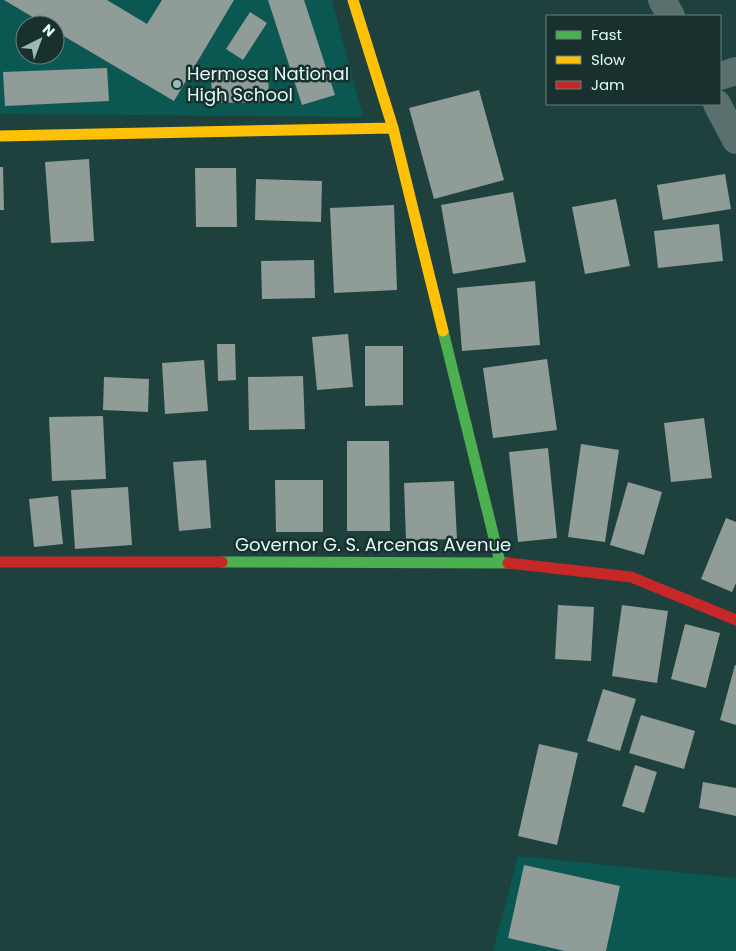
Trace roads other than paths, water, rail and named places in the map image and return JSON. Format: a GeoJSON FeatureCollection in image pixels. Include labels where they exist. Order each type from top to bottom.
{"type":"FeatureCollection","features":[{"type":"Feature","properties":{"kind":"street"},"geometry":{"type":"LineString","coordinates":[[353,0],[393,128],[500,562]]}},
{"type":"Feature","properties":{"kind":"street"},"geometry":{"type":"LineString","coordinates":[[662,0],[670,15]]}},
{"type":"Feature","properties":{"kind":"street"},"geometry":{"type":"LineString","coordinates":[[721,76],[736,71]]}},
{"type":"Feature","properties":{"kind":"street"},"geometry":{"type":"LineString","coordinates":[[718,105],[736,140]]}},
{"type":"Feature","properties":{"kind":"street"},"geometry":{"type":"LineString","coordinates":[[0,136],[393,128]]}},
{"type":"Feature","properties":{"kind":"street","name":"Governor G. S. Arcenas Avenue"},"geometry":{"type":"LineString","coordinates":[[0,562],[500,562],[631,577],[736,620]]}},
{"type":"Feature","properties":{"kind":"place","name":"Hermosa National High School"},"geometry":{"type":"Point","coordinates":[177,84]}}]}
